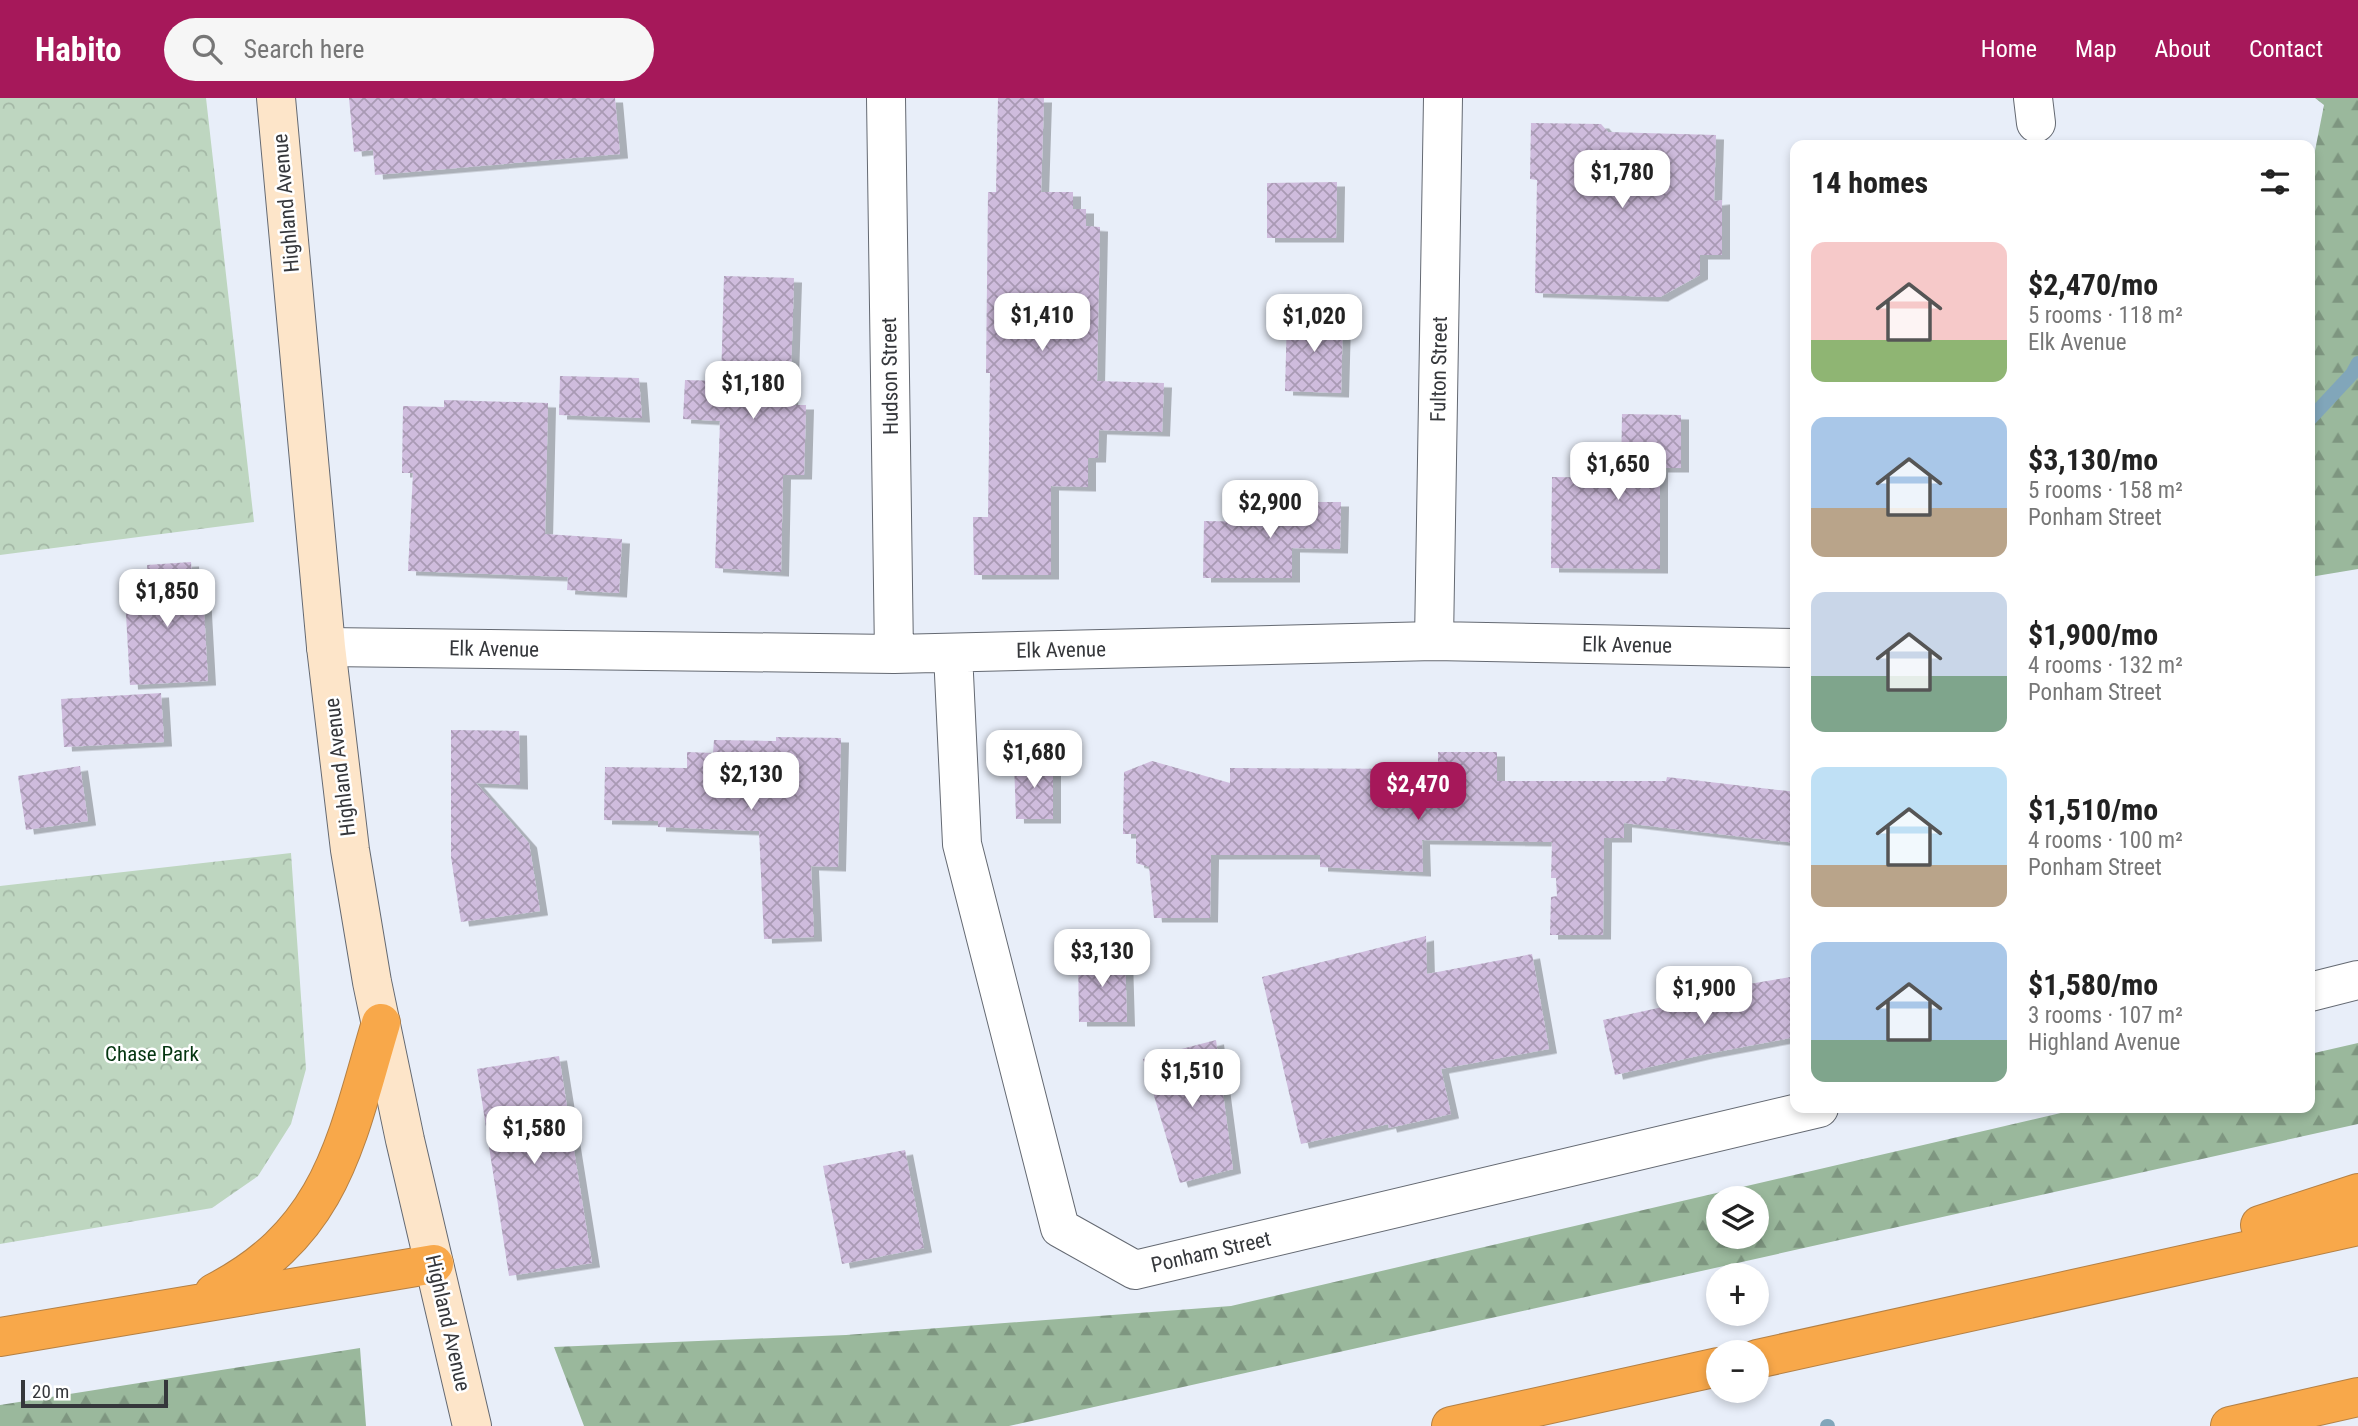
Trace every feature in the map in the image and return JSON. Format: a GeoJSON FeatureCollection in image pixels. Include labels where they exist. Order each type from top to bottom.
{"type":"FeatureCollection","features":[{"type":"Feature","properties":{"kind":"highway"},"geometry":{"type":"LineString","coordinates":[[179,1306],[205,1297],[236,1281],[267,1260],[289,1239],[314,1208],[337,1165],[381,1023]]}},
{"type":"Feature","properties":{"kind":"highway"},"geometry":{"type":"LineString","coordinates":[[2042,1296],[2358,1193]]}},
{"type":"Feature","properties":{"kind":"highway"},"geometry":{"type":"LineString","coordinates":[[1769,1356],[2358,1226]]}},
{"type":"Feature","properties":{"kind":"highway"},"geometry":{"type":"LineString","coordinates":[[0,1337],[434,1264]]}},
{"type":"Feature","properties":{"kind":"highway"},"geometry":{"type":"LineString","coordinates":[[1451,1426],[1706,1370]]}},
{"type":"Feature","properties":{"kind":"highway"},"geometry":{"type":"LineString","coordinates":[[2231,1426],[2358,1397]]}},
{"type":"Feature","properties":{"kind":"main road","name":"Highland Avenue"},"geometry":{"type":"LineString","coordinates":[[276,98],[326,647],[350,850],[381,1023],[472,1426]]}},
{"type":"Feature","properties":{"kind":"street","name":"Hudson Street"},"geometry":{"type":"LineString","coordinates":[[886,98],[894,654]]}},
{"type":"Feature","properties":{"kind":"street","name":"Fulton Street"},"geometry":{"type":"LineString","coordinates":[[1434,641],[1443,98]]}},
{"type":"Feature","properties":{"kind":"street","name":"Elk Avenue"},"geometry":{"type":"LineString","coordinates":[[326,647],[894,654],[1434,641],[1790,648]]}},
{"type":"Feature","properties":{"kind":"street","name":"Ponham Street"},"geometry":{"type":"LineString","coordinates":[[953,653],[962,844],[1060,1227],[1135,1270],[1798,1113]]}},
{"type":"Feature","properties":{"kind":"street"},"geometry":{"type":"LineString","coordinates":[[2315,991],[2358,980]]}},
{"type":"Feature","properties":{"kind":"green space"},"geometry":{"type":"Polygon","coordinates":[[[0,98],[206,98],[254,522],[0,555],[0,98]]]}},
{"type":"Feature","properties":{"kind":"green space"},"geometry":{"type":"Polygon","coordinates":[[[2315,98],[2358,98],[2358,569],[2315,576],[2315,151],[2324,105],[2315,98]]]}},
{"type":"Feature","properties":{"kind":"green space","name":"Chase Park"},"geometry":{"type":"Polygon","coordinates":[[[291,853],[306,1069],[291,1124],[258,1176],[212,1208],[0,1244],[0,886],[291,853]]]}},
{"type":"Feature","properties":{"kind":"green space"},"geometry":{"type":"Polygon","coordinates":[[[2358,1043],[2358,1124],[1737,1263],[1706,1263],[1706,1270],[1009,1426],[584,1426],[554,1347],[846,1335],[1231,1306],[1706,1195],[1706,1249],[1769,1249],[1769,1186],[1747,1186],[2061,1113],[2315,1113],[2315,1053],[2358,1043]]]}},
{"type":"Feature","properties":{"kind":"green space"},"geometry":{"type":"Polygon","coordinates":[[[360,1348],[366,1426],[0,1426],[0,1405],[360,1348]]]}},
{"type":"Feature","properties":{"kind":"building"},"geometry":{"type":"Polygon","coordinates":[[[349,98],[615,98],[620,154],[375,175],[373,150],[354,152],[349,98]]]}},
{"type":"Feature","properties":{"kind":"building"},"geometry":{"type":"Polygon","coordinates":[[[998,98],[1044,98],[1041,192],[1073,192],[1073,209],[1086,209],[1086,226],[1100,227],[1097,381],[1164,383],[1162,432],[1099,430],[1098,458],[1088,458],[1088,487],[1051,486],[1051,575],[974,575],[973,517],[988,517],[988,192],[996,192],[998,98]]]}},
{"type":"Feature","properties":{"kind":"building"},"geometry":{"type":"Polygon","coordinates":[[[1531,123],[1601,124],[1608,132],[1716,135],[1714,201],[1722,200],[1722,255],[1700,255],[1700,275],[1660,297],[1535,293],[1537,180],[1530,179],[1531,123]]]}},
{"type":"Feature","properties":{"kind":"building"},"geometry":{"type":"Polygon","coordinates":[[[1337,182],[1336,238],[1267,238],[1267,183],[1337,182]]]}},
{"type":"Feature","properties":{"kind":"building"},"geometry":{"type":"Polygon","coordinates":[[[724,276],[794,278],[790,405],[806,405],[804,475],[783,475],[781,572],[715,568],[720,421],[683,419],[685,380],[721,381],[724,276]]]}},
{"type":"Feature","properties":{"kind":"building"},"geometry":{"type":"Polygon","coordinates":[[[1287,316],[1343,318],[1341,393],[1285,391],[1287,316]]]}},
{"type":"Feature","properties":{"kind":"building"},"geometry":{"type":"Polygon","coordinates":[[[560,376],[639,378],[642,418],[559,415],[560,376]]]}},
{"type":"Feature","properties":{"kind":"building"},"geometry":{"type":"Polygon","coordinates":[[[444,400],[548,403],[545,534],[622,539],[619,593],[567,590],[568,577],[408,571],[413,473],[402,473],[403,406],[444,407],[444,400]]]}},
{"type":"Feature","properties":{"kind":"building"},"geometry":{"type":"Polygon","coordinates":[[[1622,414],[1681,415],[1681,468],[1660,468],[1660,569],[1551,568],[1552,477],[1621,478],[1622,414]]]}},
{"type":"Feature","properties":{"kind":"building"},"geometry":{"type":"Polygon","coordinates":[[[1263,502],[1341,502],[1340,549],[1292,548],[1292,578],[1203,578],[1204,521],[1262,522],[1263,502]]]}},
{"type":"Feature","properties":{"kind":"building"},"geometry":{"type":"Polygon","coordinates":[[[191,562],[193,593],[203,592],[208,681],[130,685],[125,597],[149,595],[147,565],[191,562]]]}},
{"type":"Feature","properties":{"kind":"building"},"geometry":{"type":"Polygon","coordinates":[[[161,693],[164,742],[64,747],[61,699],[161,693]]]}},
{"type":"Feature","properties":{"kind":"building"},"geometry":{"type":"Polygon","coordinates":[[[451,730],[519,731],[520,785],[476,783],[529,843],[540,911],[461,922],[451,857],[451,730]]]}},
{"type":"Feature","properties":{"kind":"building"},"geometry":{"type":"Polygon","coordinates":[[[776,737],[841,738],[838,867],[811,866],[814,937],[764,939],[759,831],[658,827],[658,821],[604,820],[605,767],[687,768],[687,752],[713,753],[714,740],[776,741],[776,737]]]}},
{"type":"Feature","properties":{"kind":"building"},"geometry":{"type":"Polygon","coordinates":[[[1438,752],[1497,752],[1497,781],[1666,781],[1667,777],[1790,791],[1790,842],[1624,823],[1624,838],[1604,838],[1603,935],[1550,935],[1551,897],[1557,896],[1556,878],[1551,878],[1552,842],[1422,840],[1423,872],[1320,867],[1320,855],[1211,855],[1210,918],[1154,918],[1149,867],[1136,863],[1136,834],[1123,834],[1124,772],[1152,761],[1230,783],[1230,768],[1438,769],[1438,752]]]}},
{"type":"Feature","properties":{"kind":"building"},"geometry":{"type":"Polygon","coordinates":[[[1014,762],[1053,762],[1053,819],[1016,819],[1014,762]]]}},
{"type":"Feature","properties":{"kind":"building"},"geometry":{"type":"Polygon","coordinates":[[[80,766],[88,821],[26,830],[18,776],[80,766]]]}},
{"type":"Feature","properties":{"kind":"building"},"geometry":{"type":"Polygon","coordinates":[[[1426,936],[1427,974],[1532,954],[1549,1049],[1441,1069],[1451,1114],[1389,1128],[1388,1124],[1301,1144],[1262,977],[1426,936]]]}},
{"type":"Feature","properties":{"kind":"building"},"geometry":{"type":"Polygon","coordinates":[[[1125,956],[1127,1022],[1079,1022],[1078,957],[1125,956]]]}},
{"type":"Feature","properties":{"kind":"building"},"geometry":{"type":"Polygon","coordinates":[[[1790,977],[1790,1038],[1615,1075],[1603,1020],[1727,993],[1726,988],[1790,977]]]}},
{"type":"Feature","properties":{"kind":"building"},"geometry":{"type":"Polygon","coordinates":[[[1216,1040],[1233,1169],[1180,1183],[1143,1059],[1216,1040]]]}},
{"type":"Feature","properties":{"kind":"building"},"geometry":{"type":"Polygon","coordinates":[[[559,1056],[592,1263],[509,1276],[477,1069],[559,1056]]]}},
{"type":"Feature","properties":{"kind":"building"},"geometry":{"type":"Polygon","coordinates":[[[905,1150],[924,1248],[842,1264],[823,1166],[905,1150]]]}},
{"type":"Feature","properties":{"kind":"waterway"},"geometry":{"type":"LineString","coordinates":[[2315,414],[2352,374],[2358,363]]}}]}
